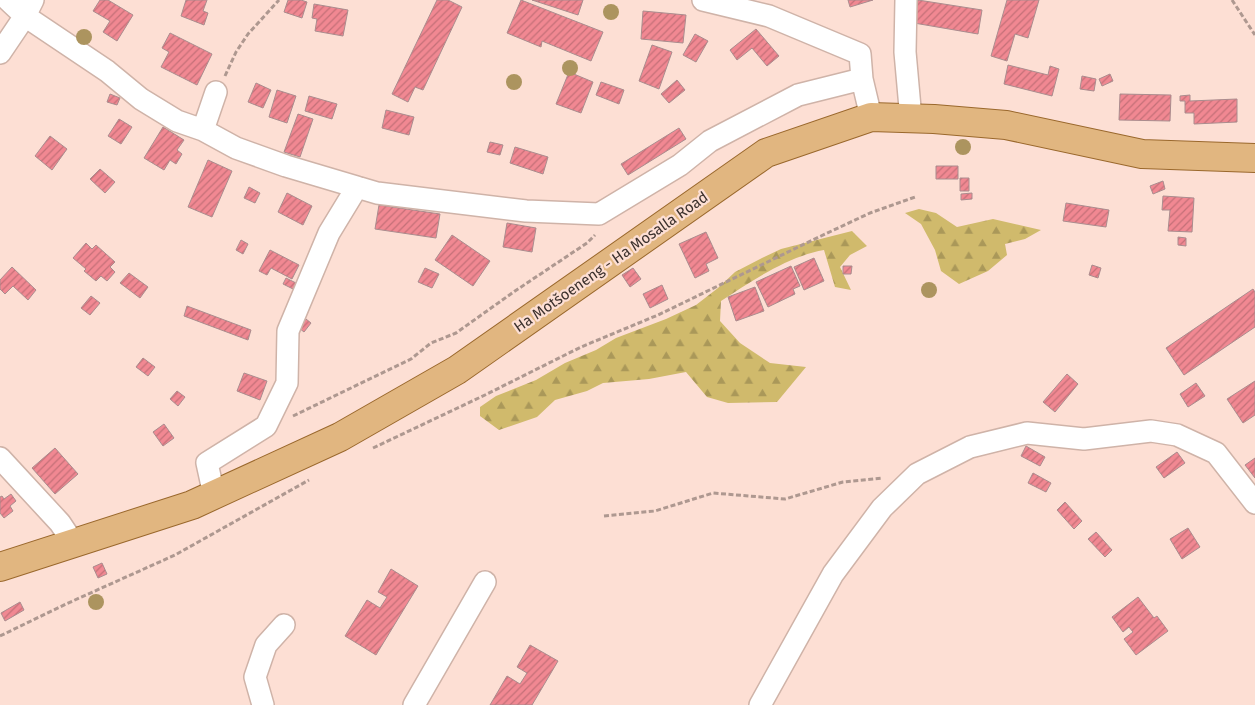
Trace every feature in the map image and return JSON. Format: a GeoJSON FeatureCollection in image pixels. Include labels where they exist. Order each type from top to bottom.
{"type":"FeatureCollection","features":[{"type":"Feature","properties":{"kind":"main road","name":"Ha Motšoeneng - Ha Mosalla Road"},"geometry":{"type":"LineString","coordinates":[[0,567],[192,505],[340,436],[457,370],[766,154],[871,117],[1006,125],[1142,154],[1255,158]]}},
{"type":"Feature","properties":{"kind":"street"},"geometry":{"type":"LineString","coordinates":[[8,0],[29,8],[141,99],[177,121],[202,130],[236,148],[286,166],[377,193],[526,211],[599,214],[680,165],[710,141],[798,95],[862,79]]}},
{"type":"Feature","properties":{"kind":"street"},"geometry":{"type":"LineString","coordinates":[[703,0],[769,16],[860,54],[862,79],[871,117]]}},
{"type":"Feature","properties":{"kind":"street"},"geometry":{"type":"LineString","coordinates":[[906,0],[905,52],[911,118]]}},
{"type":"Feature","properties":{"kind":"street"},"geometry":{"type":"LineString","coordinates":[[0,53],[29,8]]}},
{"type":"Feature","properties":{"kind":"street"},"geometry":{"type":"LineString","coordinates":[[202,130],[216,92]]}},
{"type":"Feature","properties":{"kind":"street"},"geometry":{"type":"LineString","coordinates":[[214,495],[207,463],[266,426],[287,383],[288,331],[329,233],[357,187]]}},
{"type":"Feature","properties":{"kind":"street"},"geometry":{"type":"LineString","coordinates":[[760,705],[833,574],[882,508],[917,474],[970,447],[1027,433],[1084,439],[1151,431],[1177,436],[1216,453],[1255,503]]}},
{"type":"Feature","properties":{"kind":"street"},"geometry":{"type":"LineString","coordinates":[[0,458],[60,523],[74,544]]}},
{"type":"Feature","properties":{"kind":"street"},"geometry":{"type":"LineString","coordinates":[[414,705],[485,582]]}},
{"type":"Feature","properties":{"kind":"street"},"geometry":{"type":"LineString","coordinates":[[263,705],[254,677],[266,646],[284,625]]}},
{"type":"Feature","properties":{"kind":"path"},"geometry":{"type":"LineString","coordinates":[[216,92],[236,52],[248,34],[280,0]]}},
{"type":"Feature","properties":{"kind":"path"},"geometry":{"type":"LineString","coordinates":[[1232,0],[1255,35]]}},
{"type":"Feature","properties":{"kind":"path"},"geometry":{"type":"LineString","coordinates":[[367,451],[581,347],[658,314],[870,213],[915,197]]}},
{"type":"Feature","properties":{"kind":"path"},"geometry":{"type":"LineString","coordinates":[[266,426],[291,417],[385,372],[411,359],[431,343],[456,333],[587,243],[608,221],[605,210]]}},
{"type":"Feature","properties":{"kind":"path"},"geometry":{"type":"LineString","coordinates":[[604,516],[655,511],[713,493],[785,499],[843,482],[917,474]]}},
{"type":"Feature","properties":{"kind":"path"},"geometry":{"type":"LineString","coordinates":[[0,636],[175,555],[311,479]]}},
{"type":"Feature","properties":{"kind":"green space"},"geometry":{"type":"Polygon","coordinates":[[[919,209],[936,213],[957,227],[993,219],[1041,230],[1025,239],[1005,244],[1007,255],[988,271],[959,284],[941,271],[935,250],[921,224],[905,213],[919,209]]]}},
{"type":"Feature","properties":{"kind":"green space"},"geometry":{"type":"Polygon","coordinates":[[[852,231],[867,246],[850,255],[840,267],[851,290],[835,287],[824,250],[784,264],[721,301],[720,321],[740,343],[770,363],[806,367],[777,402],[728,403],[707,397],[686,372],[649,379],[603,383],[587,391],[555,400],[537,417],[499,430],[480,416],[480,407],[496,396],[536,380],[565,363],[596,350],[616,338],[666,319],[696,305],[735,272],[762,258],[781,249],[852,231]]]}},
{"type":"Feature","properties":{"kind":"building"},"geometry":{"type":"Polygon","coordinates":[[[100,0],[108,0],[133,15],[117,41],[103,32],[110,21],[93,11],[100,0]]]}},
{"type":"Feature","properties":{"kind":"building"},"geometry":{"type":"Polygon","coordinates":[[[186,0],[207,0],[203,11],[208,13],[204,25],[181,16],[186,0]]]}},
{"type":"Feature","properties":{"kind":"building"},"geometry":{"type":"Polygon","coordinates":[[[288,0],[307,2],[302,18],[284,12],[288,0]]]}},
{"type":"Feature","properties":{"kind":"building"},"geometry":{"type":"Polygon","coordinates":[[[437,0],[448,0],[462,7],[423,90],[415,87],[408,102],[392,94],[437,0]]]}},
{"type":"Feature","properties":{"kind":"building"},"geometry":{"type":"Polygon","coordinates":[[[521,0],[603,32],[591,61],[542,41],[541,47],[507,33],[521,0]]]}},
{"type":"Feature","properties":{"kind":"building"},"geometry":{"type":"Polygon","coordinates":[[[532,0],[583,0],[578,15],[532,0]]]}},
{"type":"Feature","properties":{"kind":"building"},"geometry":{"type":"Polygon","coordinates":[[[848,0],[873,0],[850,7],[848,0]]]}},
{"type":"Feature","properties":{"kind":"building"},"geometry":{"type":"Polygon","coordinates":[[[918,0],[982,10],[978,34],[914,23],[918,0]]]}},
{"type":"Feature","properties":{"kind":"building"},"geometry":{"type":"Polygon","coordinates":[[[1007,0],[1039,0],[1028,38],[1015,34],[1007,61],[991,56],[1007,0]]]}},
{"type":"Feature","properties":{"kind":"building"},"geometry":{"type":"Polygon","coordinates":[[[314,4],[348,10],[343,36],[315,31],[317,19],[312,18],[314,4]]]}},
{"type":"Feature","properties":{"kind":"building"},"geometry":{"type":"Polygon","coordinates":[[[643,11],[686,15],[683,43],[641,39],[643,11]]]}},
{"type":"Feature","properties":{"kind":"building"},"geometry":{"type":"Polygon","coordinates":[[[756,29],[779,56],[767,66],[752,48],[737,60],[730,50],[756,29]]]}},
{"type":"Feature","properties":{"kind":"building"},"geometry":{"type":"Polygon","coordinates":[[[170,33],[212,54],[197,85],[161,67],[169,52],[162,48],[170,33]]]}},
{"type":"Feature","properties":{"kind":"building"},"geometry":{"type":"Polygon","coordinates":[[[695,34],[708,41],[696,62],[683,55],[695,34]]]}},
{"type":"Feature","properties":{"kind":"building"},"geometry":{"type":"Polygon","coordinates":[[[652,45],[672,52],[659,89],[639,81],[652,45]]]}},
{"type":"Feature","properties":{"kind":"building"},"geometry":{"type":"Polygon","coordinates":[[[1008,65],[1048,75],[1050,66],[1059,69],[1052,96],[1004,84],[1008,65]]]}},
{"type":"Feature","properties":{"kind":"building"},"geometry":{"type":"Polygon","coordinates":[[[569,72],[593,82],[581,113],[556,104],[569,72]]]}},
{"type":"Feature","properties":{"kind":"building"},"geometry":{"type":"Polygon","coordinates":[[[1110,74],[1113,81],[1102,86],[1099,79],[1110,74]]]}},
{"type":"Feature","properties":{"kind":"building"},"geometry":{"type":"Polygon","coordinates":[[[1082,76],[1096,79],[1094,91],[1080,89],[1082,76]]]}},
{"type":"Feature","properties":{"kind":"building"},"geometry":{"type":"Polygon","coordinates":[[[677,80],[685,90],[669,103],[661,94],[677,80]]]}},
{"type":"Feature","properties":{"kind":"building"},"geometry":{"type":"Polygon","coordinates":[[[601,82],[624,90],[619,104],[596,95],[601,82]]]}},
{"type":"Feature","properties":{"kind":"building"},"geometry":{"type":"Polygon","coordinates":[[[256,83],[271,90],[263,108],[248,102],[256,83]]]}},
{"type":"Feature","properties":{"kind":"building"},"geometry":{"type":"Polygon","coordinates":[[[277,90],[296,96],[287,123],[269,117],[277,90]]]}},
{"type":"Feature","properties":{"kind":"building"},"geometry":{"type":"Polygon","coordinates":[[[110,94],[120,98],[117,105],[107,102],[110,94]]]}},
{"type":"Feature","properties":{"kind":"building"},"geometry":{"type":"Polygon","coordinates":[[[1120,94],[1171,95],[1170,121],[1119,120],[1120,94]]]}},
{"type":"Feature","properties":{"kind":"building"},"geometry":{"type":"Polygon","coordinates":[[[1190,95],[1190,101],[1237,99],[1237,122],[1194,124],[1194,113],[1185,113],[1185,101],[1180,101],[1180,96],[1190,95]]]}},
{"type":"Feature","properties":{"kind":"building"},"geometry":{"type":"Polygon","coordinates":[[[309,96],[337,104],[332,119],[305,111],[309,96]]]}},
{"type":"Feature","properties":{"kind":"building"},"geometry":{"type":"Polygon","coordinates":[[[386,110],[414,117],[409,135],[382,128],[386,110]]]}},
{"type":"Feature","properties":{"kind":"building"},"geometry":{"type":"Polygon","coordinates":[[[298,114],[313,119],[300,157],[284,152],[298,114]]]}},
{"type":"Feature","properties":{"kind":"building"},"geometry":{"type":"Polygon","coordinates":[[[119,119],[132,127],[121,144],[108,136],[119,119]]]}},
{"type":"Feature","properties":{"kind":"building"},"geometry":{"type":"Polygon","coordinates":[[[163,127],[184,140],[177,150],[182,154],[176,164],[170,160],[164,170],[144,158],[163,127]]]}},
{"type":"Feature","properties":{"kind":"building"},"geometry":{"type":"Polygon","coordinates":[[[679,128],[686,139],[628,175],[621,164],[679,128]]]}},
{"type":"Feature","properties":{"kind":"building"},"geometry":{"type":"Polygon","coordinates":[[[50,136],[67,149],[52,170],[35,156],[50,136]]]}},
{"type":"Feature","properties":{"kind":"building"},"geometry":{"type":"Polygon","coordinates":[[[490,142],[503,145],[500,155],[487,152],[490,142]]]}},
{"type":"Feature","properties":{"kind":"building"},"geometry":{"type":"Polygon","coordinates":[[[515,147],[548,157],[543,174],[510,163],[515,147]]]}},
{"type":"Feature","properties":{"kind":"building"},"geometry":{"type":"Polygon","coordinates":[[[208,160],[232,171],[212,217],[188,207],[208,160]]]}},
{"type":"Feature","properties":{"kind":"building"},"geometry":{"type":"Polygon","coordinates":[[[936,166],[958,166],[958,179],[936,179],[936,166]]]}},
{"type":"Feature","properties":{"kind":"building"},"geometry":{"type":"Polygon","coordinates":[[[100,169],[115,182],[105,193],[90,179],[100,169]]]}},
{"type":"Feature","properties":{"kind":"building"},"geometry":{"type":"Polygon","coordinates":[[[960,178],[969,178],[969,191],[960,191],[960,178]]]}},
{"type":"Feature","properties":{"kind":"building"},"geometry":{"type":"Polygon","coordinates":[[[1163,181],[1165,189],[1153,194],[1150,186],[1163,181]]]}},
{"type":"Feature","properties":{"kind":"building"},"geometry":{"type":"Polygon","coordinates":[[[249,187],[260,193],[255,203],[244,198],[249,187]]]}},
{"type":"Feature","properties":{"kind":"building"},"geometry":{"type":"Polygon","coordinates":[[[287,193],[312,206],[303,225],[278,212],[287,193]]]}},
{"type":"Feature","properties":{"kind":"building"},"geometry":{"type":"Polygon","coordinates":[[[972,193],[972,199],[961,200],[961,194],[972,193]]]}},
{"type":"Feature","properties":{"kind":"building"},"geometry":{"type":"Polygon","coordinates":[[[1163,196],[1194,198],[1192,232],[1168,231],[1170,210],[1162,210],[1163,196]]]}},
{"type":"Feature","properties":{"kind":"building"},"geometry":{"type":"Polygon","coordinates":[[[1066,203],[1109,210],[1106,227],[1063,221],[1066,203]]]}},
{"type":"Feature","properties":{"kind":"building"},"geometry":{"type":"Polygon","coordinates":[[[379,205],[440,214],[436,238],[375,229],[379,205]]]}},
{"type":"Feature","properties":{"kind":"building"},"geometry":{"type":"Polygon","coordinates":[[[507,223],[536,228],[532,252],[503,247],[507,223]]]}},
{"type":"Feature","properties":{"kind":"building"},"geometry":{"type":"Polygon","coordinates":[[[706,232],[718,258],[706,264],[709,271],[695,278],[679,244],[706,232]]]}},
{"type":"Feature","properties":{"kind":"building"},"geometry":{"type":"Polygon","coordinates":[[[452,235],[490,261],[473,286],[435,260],[452,235]]]}},
{"type":"Feature","properties":{"kind":"building"},"geometry":{"type":"Polygon","coordinates":[[[1178,237],[1186,238],[1186,246],[1178,245],[1178,237]]]}},
{"type":"Feature","properties":{"kind":"building"},"geometry":{"type":"Polygon","coordinates":[[[241,240],[248,244],[243,254],[236,250],[241,240]]]}},
{"type":"Feature","properties":{"kind":"building"},"geometry":{"type":"Polygon","coordinates":[[[86,243],[92,249],[96,245],[115,262],[110,267],[115,272],[107,281],[101,276],[96,281],[73,258],[86,243]]]}},
{"type":"Feature","properties":{"kind":"building"},"geometry":{"type":"Polygon","coordinates":[[[270,250],[299,265],[292,279],[271,268],[267,275],[259,271],[270,250]]]}},
{"type":"Feature","properties":{"kind":"building"},"geometry":{"type":"Polygon","coordinates":[[[814,258],[824,281],[804,290],[794,267],[814,258]]]}},
{"type":"Feature","properties":{"kind":"building"},"geometry":{"type":"Polygon","coordinates":[[[1092,265],[1101,268],[1098,278],[1089,275],[1092,265]]]}},
{"type":"Feature","properties":{"kind":"building"},"geometry":{"type":"Polygon","coordinates":[[[791,266],[800,286],[793,289],[795,294],[768,307],[756,282],[791,266]]]}},
{"type":"Feature","properties":{"kind":"building"},"geometry":{"type":"Polygon","coordinates":[[[843,266],[852,266],[851,274],[843,274],[843,266]]]}},
{"type":"Feature","properties":{"kind":"building"},"geometry":{"type":"Polygon","coordinates":[[[12,267],[36,290],[28,300],[13,286],[5,294],[0,289],[0,280],[12,267]]]}},
{"type":"Feature","properties":{"kind":"building"},"geometry":{"type":"Polygon","coordinates":[[[425,268],[439,274],[432,288],[418,282],[425,268]]]}},
{"type":"Feature","properties":{"kind":"building"},"geometry":{"type":"Polygon","coordinates":[[[633,268],[641,279],[630,287],[622,275],[633,268]]]}},
{"type":"Feature","properties":{"kind":"building"},"geometry":{"type":"Polygon","coordinates":[[[129,273],[148,287],[140,298],[120,283],[129,273]]]}},
{"type":"Feature","properties":{"kind":"building"},"geometry":{"type":"Polygon","coordinates":[[[286,278],[296,283],[293,289],[283,284],[286,278]]]}},
{"type":"Feature","properties":{"kind":"building"},"geometry":{"type":"Polygon","coordinates":[[[662,285],[668,299],[650,308],[643,294],[662,285]]]}},
{"type":"Feature","properties":{"kind":"building"},"geometry":{"type":"Polygon","coordinates":[[[755,287],[764,311],[736,321],[728,297],[755,287]]]}},
{"type":"Feature","properties":{"kind":"building"},"geometry":{"type":"Polygon","coordinates":[[[1253,289],[1255,292],[1255,327],[1184,375],[1166,348],[1253,289]]]}},
{"type":"Feature","properties":{"kind":"building"},"geometry":{"type":"Polygon","coordinates":[[[91,296],[100,303],[90,315],[81,308],[91,296]]]}},
{"type":"Feature","properties":{"kind":"building"},"geometry":{"type":"Polygon","coordinates":[[[187,306],[251,330],[248,340],[184,316],[187,306]]]}},
{"type":"Feature","properties":{"kind":"building"},"geometry":{"type":"Polygon","coordinates":[[[306,319],[311,323],[304,332],[299,328],[306,319]]]}},
{"type":"Feature","properties":{"kind":"building"},"geometry":{"type":"Polygon","coordinates":[[[143,358],[155,367],[148,376],[136,367],[143,358]]]}},
{"type":"Feature","properties":{"kind":"building"},"geometry":{"type":"Polygon","coordinates":[[[244,373],[267,381],[260,400],[237,391],[244,373]]]}},
{"type":"Feature","properties":{"kind":"building"},"geometry":{"type":"Polygon","coordinates":[[[1067,374],[1078,384],[1055,412],[1043,402],[1067,374]]]}},
{"type":"Feature","properties":{"kind":"building"},"geometry":{"type":"Polygon","coordinates":[[[1255,381],[1255,415],[1243,423],[1227,399],[1255,381]]]}},
{"type":"Feature","properties":{"kind":"building"},"geometry":{"type":"Polygon","coordinates":[[[1196,383],[1205,396],[1188,407],[1180,394],[1196,383]]]}},
{"type":"Feature","properties":{"kind":"building"},"geometry":{"type":"Polygon","coordinates":[[[177,391],[185,397],[178,406],[170,399],[177,391]]]}},
{"type":"Feature","properties":{"kind":"building"},"geometry":{"type":"Polygon","coordinates":[[[164,424],[174,438],[163,446],[153,432],[164,424]]]}},
{"type":"Feature","properties":{"kind":"building"},"geometry":{"type":"Polygon","coordinates":[[[1026,446],[1045,457],[1040,466],[1021,456],[1026,446]]]}},
{"type":"Feature","properties":{"kind":"building"},"geometry":{"type":"Polygon","coordinates":[[[55,448],[78,474],[55,494],[32,468],[55,448]]]}},
{"type":"Feature","properties":{"kind":"building"},"geometry":{"type":"Polygon","coordinates":[[[1177,452],[1185,463],[1164,478],[1156,467],[1177,452]]]}},
{"type":"Feature","properties":{"kind":"building"},"geometry":{"type":"Polygon","coordinates":[[[1255,458],[1255,478],[1245,465],[1255,458]]]}},
{"type":"Feature","properties":{"kind":"building"},"geometry":{"type":"Polygon","coordinates":[[[1033,473],[1051,483],[1046,492],[1028,483],[1033,473]]]}},
{"type":"Feature","properties":{"kind":"building"},"geometry":{"type":"Polygon","coordinates":[[[11,494],[16,501],[10,506],[13,511],[4,518],[0,513],[0,497],[2,496],[4,499],[11,494]]]}},
{"type":"Feature","properties":{"kind":"building"},"geometry":{"type":"Polygon","coordinates":[[[1065,502],[1082,521],[1074,529],[1057,510],[1065,502]]]}},
{"type":"Feature","properties":{"kind":"building"},"geometry":{"type":"Polygon","coordinates":[[[1188,528],[1200,547],[1182,559],[1170,539],[1188,528]]]}},
{"type":"Feature","properties":{"kind":"building"},"geometry":{"type":"Polygon","coordinates":[[[1096,532],[1112,550],[1105,557],[1088,539],[1096,532]]]}},
{"type":"Feature","properties":{"kind":"building"},"geometry":{"type":"Polygon","coordinates":[[[102,563],[107,574],[98,578],[93,567],[102,563]]]}},
{"type":"Feature","properties":{"kind":"building"},"geometry":{"type":"Polygon","coordinates":[[[391,569],[418,586],[376,655],[345,636],[367,600],[380,608],[387,597],[378,592],[391,569]]]}},
{"type":"Feature","properties":{"kind":"building"},"geometry":{"type":"Polygon","coordinates":[[[1138,597],[1154,618],[1157,616],[1168,631],[1136,655],[1124,639],[1133,632],[1129,627],[1123,632],[1112,617],[1138,597]]]}},
{"type":"Feature","properties":{"kind":"building"},"geometry":{"type":"Polygon","coordinates":[[[20,602],[24,610],[5,621],[1,613],[20,602]]]}},
{"type":"Feature","properties":{"kind":"building"},"geometry":{"type":"Polygon","coordinates":[[[530,645],[558,661],[532,705],[490,705],[507,676],[520,684],[527,673],[517,667],[530,645]]]}}]}
